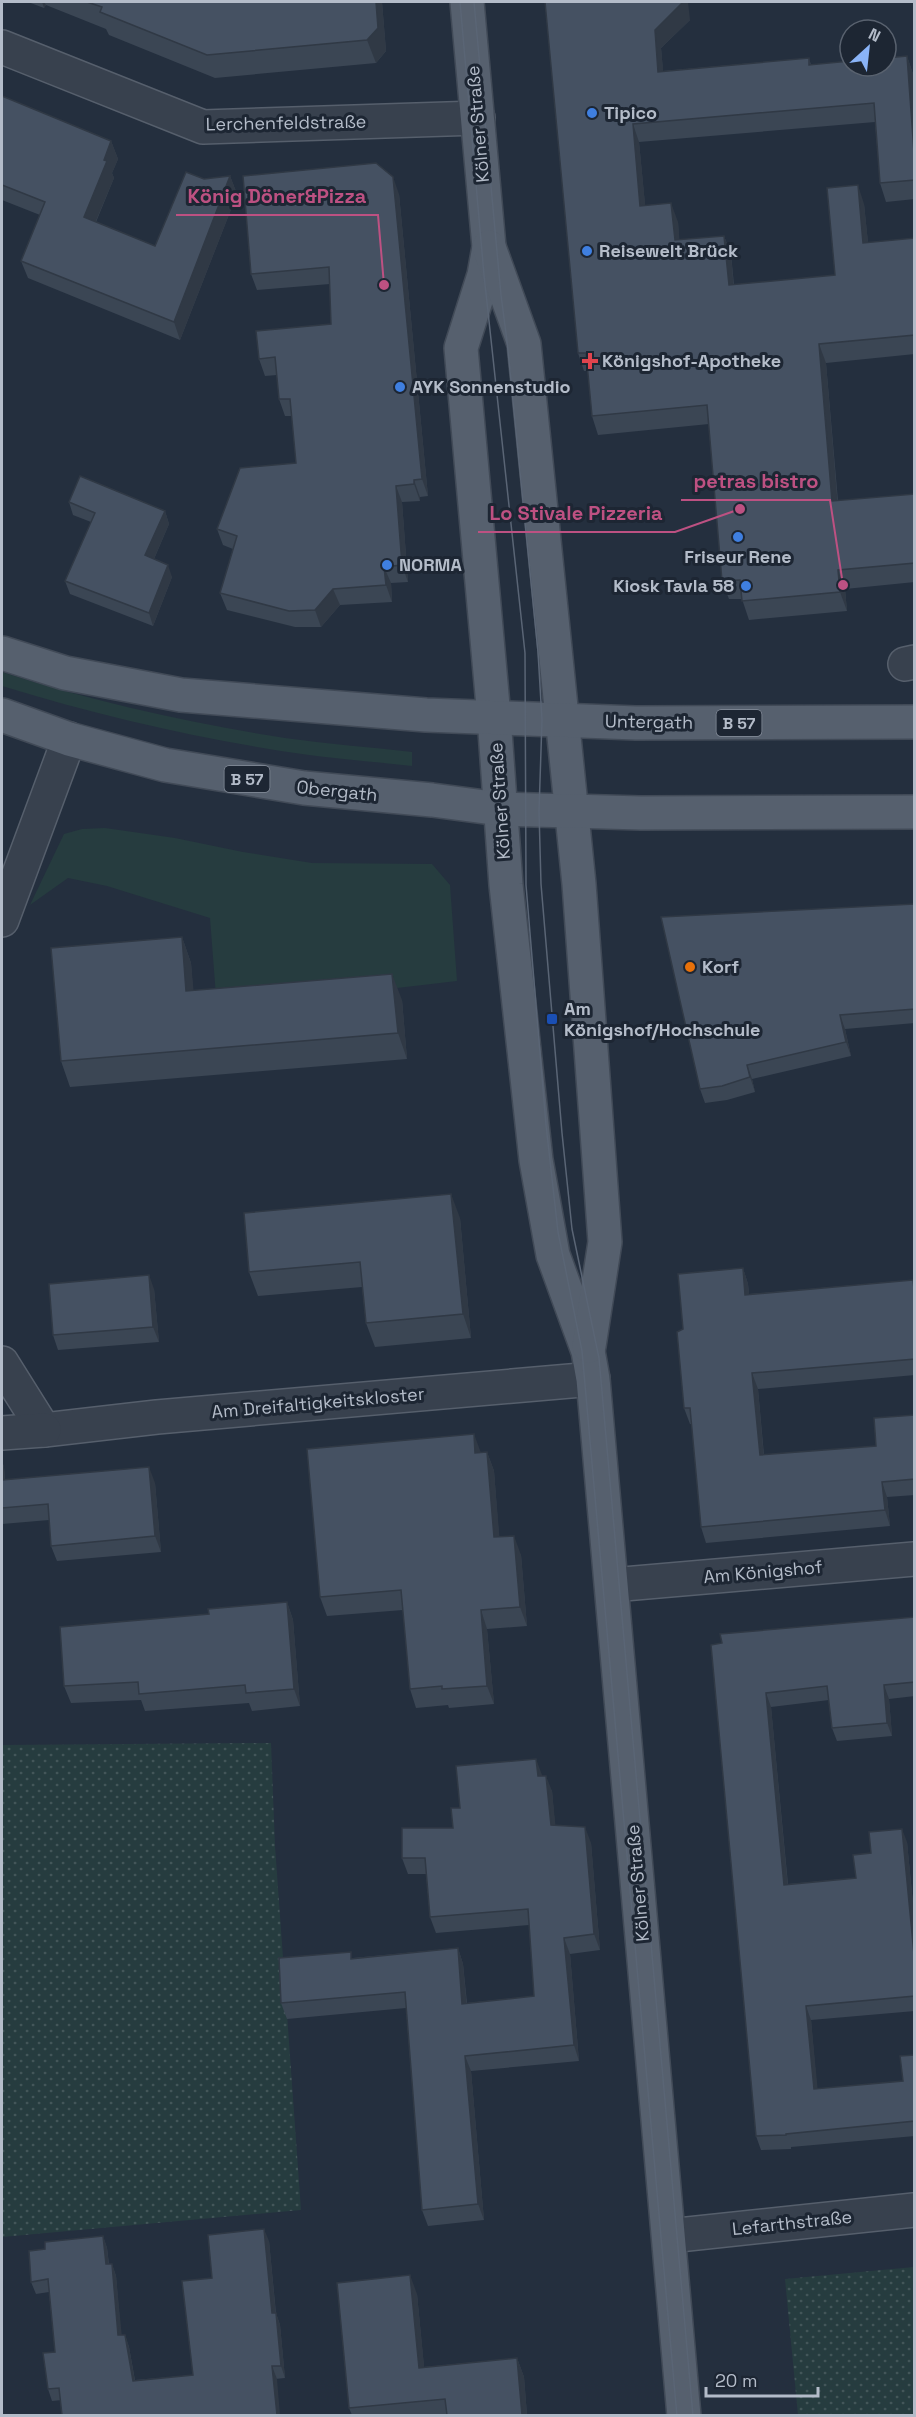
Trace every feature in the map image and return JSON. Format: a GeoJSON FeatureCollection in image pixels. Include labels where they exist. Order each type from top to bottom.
{"type":"FeatureCollection","features":[{"type":"Feature","properties":{"kind":"main road","name":"Kölner Straße"},"geometry":{"type":"LineString","coordinates":[[467,2],[489,247],[524,344],[572,813],[605,1242],[590,1365],[612,1585],[684,2415]]}},
{"type":"Feature","properties":{"kind":"main road","name":"Kölner Straße"},"geometry":{"type":"LineString","coordinates":[[489,247],[484,275],[461,348],[494,717],[506,885],[536,1160],[553,1255],[590,1365]]}},
{"type":"Feature","properties":{"kind":"main road","name":"B 57"},"geometry":{"type":"LineString","coordinates":[[2,653],[65,673],[181,695],[426,715],[563,720]]}},
{"type":"Feature","properties":{"kind":"main road","name":"Obergath"},"geometry":{"type":"LineString","coordinates":[[2,715],[69,739],[165,765],[304,788],[500,809],[572,813]]}},
{"type":"Feature","properties":{"kind":"main road","name":"Untergath"},"geometry":{"type":"LineString","coordinates":[[563,720],[636,723],[915,722]]}},
{"type":"Feature","properties":{"kind":"main road","name":"B 57"},"geometry":{"type":"LineString","coordinates":[[572,813],[915,812]]}},
{"type":"Feature","properties":{"kind":"street","name":"Lerchenfeldstraße"},"geometry":{"type":"LineString","coordinates":[[2,47],[203,128],[478,118]]}},
{"type":"Feature","properties":{"kind":"street"},"geometry":{"type":"LineString","coordinates":[[2,920],[69,739]]}},
{"type":"Feature","properties":{"kind":"street"},"geometry":{"type":"LineString","coordinates":[[2,1363],[44,1430]]}},
{"type":"Feature","properties":{"kind":"street","name":"Am Dreifaltigkeitskloster"},"geometry":{"type":"LineString","coordinates":[[2,1433],[157,1417],[590,1365]]}},
{"type":"Feature","properties":{"kind":"street","name":"Am Königshof"},"geometry":{"type":"LineString","coordinates":[[612,1585],[915,1558]]}},
{"type":"Feature","properties":{"kind":"street","name":"Lefarthstraße"},"geometry":{"type":"LineString","coordinates":[[669,2236],[915,2210]]}},
{"type":"Feature","properties":{"kind":"green space"},"geometry":{"type":"Polygon","coordinates":[[[2,672],[142,711],[214,726],[301,740],[412,752],[412,766],[281,751],[140,723],[2,686],[2,672]]]}},
{"type":"Feature","properties":{"kind":"green space"},"geometry":{"type":"Polygon","coordinates":[[[105,828],[175,838],[312,863],[432,864],[450,885],[457,981],[217,1009],[210,918],[107,886],[68,878],[30,905],[64,834],[82,829],[105,828]]]}},
{"type":"Feature","properties":{"kind":"green space"},"geometry":{"type":"Polygon","coordinates":[[[271,1743],[275,1846],[301,2210],[2,2237],[2,1745],[271,1743]]]}},
{"type":"Feature","properties":{"kind":"green space"},"geometry":{"type":"Polygon","coordinates":[[[914,2267],[914,2415],[798,2415],[785,2279],[914,2267]]]}},
{"type":"Feature","properties":{"kind":"building"},"geometry":{"type":"Polygon","coordinates":[[[87,2],[376,2],[378,28],[367,40],[207,55],[100,12],[102,7],[87,2]]]}},
{"type":"Feature","properties":{"kind":"building"},"geometry":{"type":"Polygon","coordinates":[[[545,2],[683,2],[655,30],[658,72],[809,58],[809,65],[838,62],[838,78],[898,78],[898,57],[907,56],[915,180],[880,183],[874,103],[633,124],[640,206],[671,203],[675,240],[724,236],[729,285],[835,275],[827,188],[858,185],[863,243],[915,238],[915,335],[819,344],[832,501],[915,494],[915,563],[838,570],[840,592],[742,601],[740,580],[722,581],[707,405],[592,416],[586,353],[578,353],[545,2]]]}},
{"type":"Feature","properties":{"kind":"building"},"geometry":{"type":"Polygon","coordinates":[[[2,96],[111,141],[104,160],[107,161],[84,217],[155,246],[186,172],[204,179],[230,176],[174,322],[21,261],[45,202],[2,185],[2,96]]]}},
{"type":"Feature","properties":{"kind":"building"},"geometry":{"type":"Polygon","coordinates":[[[376,163],[393,177],[422,479],[414,480],[414,484],[396,486],[402,565],[384,567],[386,585],[333,589],[315,610],[289,611],[220,593],[237,536],[217,529],[240,468],[296,463],[290,399],[279,399],[275,357],[259,359],[256,331],[331,324],[329,267],[251,274],[243,176],[376,163]]]}},
{"type":"Feature","properties":{"kind":"building"},"geometry":{"type":"Polygon","coordinates":[[[80,476],[165,511],[145,555],[168,565],[149,613],[65,581],[95,513],[69,502],[80,476]]]}},
{"type":"Feature","properties":{"kind":"building"},"geometry":{"type":"Polygon","coordinates":[[[915,904],[915,1009],[840,1015],[846,1042],[747,1065],[750,1077],[722,1086],[700,1089],[661,917],[915,904]]]}},
{"type":"Feature","properties":{"kind":"building"},"geometry":{"type":"Polygon","coordinates":[[[182,937],[186,991],[392,974],[398,1033],[61,1061],[51,948],[182,937]]]}},
{"type":"Feature","properties":{"kind":"building"},"geometry":{"type":"Polygon","coordinates":[[[451,1194],[463,1314],[366,1323],[360,1262],[249,1272],[244,1213],[451,1194]]]}},
{"type":"Feature","properties":{"kind":"building"},"geometry":{"type":"Polygon","coordinates":[[[743,1268],[745,1295],[913,1280],[915,1359],[752,1373],[760,1455],[876,1446],[874,1418],[915,1415],[915,1479],[882,1482],[885,1510],[701,1527],[690,1408],[684,1408],[677,1332],[683,1329],[678,1274],[743,1268]]]}},
{"type":"Feature","properties":{"kind":"building"},"geometry":{"type":"Polygon","coordinates":[[[149,1275],[153,1327],[53,1335],[49,1284],[149,1275]]]}},
{"type":"Feature","properties":{"kind":"building"},"geometry":{"type":"Polygon","coordinates":[[[474,1434],[475,1453],[487,1452],[494,1537],[514,1536],[520,1607],[481,1610],[487,1686],[410,1689],[401,1590],[320,1597],[307,1449],[474,1434]]]}},
{"type":"Feature","properties":{"kind":"building"},"geometry":{"type":"Polygon","coordinates":[[[149,1467],[155,1536],[51,1546],[48,1504],[2,1508],[2,1480],[149,1467]]]}},
{"type":"Feature","properties":{"kind":"building"},"geometry":{"type":"Polygon","coordinates":[[[287,1602],[294,1689],[246,1693],[245,1685],[139,1694],[138,1682],[64,1686],[60,1627],[209,1614],[208,1609],[287,1602]]]}},
{"type":"Feature","properties":{"kind":"building"},"geometry":{"type":"Polygon","coordinates":[[[915,1617],[915,1682],[884,1685],[887,1723],[832,1728],[827,1686],[766,1693],[784,1885],[856,1878],[853,1855],[871,1853],[869,1832],[902,1829],[915,1965],[915,1996],[806,2006],[814,2089],[903,2081],[900,2056],[915,2055],[915,2121],[786,2135],[756,2136],[711,1645],[722,1643],[720,1634],[915,1617]]]}},
{"type":"Feature","properties":{"kind":"building"},"geometry":{"type":"Polygon","coordinates":[[[536,1759],[538,1776],[546,1776],[551,1825],[585,1827],[594,1934],[564,1938],[574,2045],[465,2056],[478,2204],[422,2210],[405,1992],[281,2003],[279,1958],[351,1952],[351,1959],[458,1948],[462,2004],[534,1996],[528,1909],[430,1917],[425,1858],[402,1858],[402,1828],[453,1828],[451,1808],[460,1808],[456,1766],[536,1759]]]}},
{"type":"Feature","properties":{"kind":"building"},"geometry":{"type":"Polygon","coordinates":[[[264,2229],[272,2313],[276,2313],[281,2366],[272,2366],[277,2415],[62,2415],[59,2388],[48,2389],[43,2353],[55,2352],[48,2279],[31,2282],[29,2251],[45,2249],[45,2242],[103,2236],[106,2264],[112,2264],[118,2335],[125,2335],[133,2381],[193,2375],[182,2281],[212,2278],[208,2235],[264,2229]]]}},
{"type":"Feature","properties":{"kind":"building"},"geometry":{"type":"Polygon","coordinates":[[[410,2275],[419,2368],[517,2358],[522,2415],[447,2415],[445,2399],[349,2408],[337,2283],[410,2275]]]}},
{"type":"Feature","properties":{"kind":"tram line"},"geometry":{"type":"LineString","coordinates":[[460,2],[484,275],[525,653],[526,885],[546,1125],[558,1232],[582,1351],[677,2416]]}},
{"type":"Feature","properties":{"kind":"tram line"},"geometry":{"type":"LineString","coordinates":[[474,2],[501,295],[538,652],[542,720],[539,811],[541,884],[562,1133],[572,1229],[599,1358],[693,2416]]}},
{"type":"Feature","properties":{"kind":"place","name":"Tipico"},"geometry":{"type":"Point","coordinates":[592,113]}},
{"type":"Feature","properties":{"kind":"place","name":"Reisewelt Brück"},"geometry":{"type":"Point","coordinates":[587,251]}},
{"type":"Feature","properties":{"kind":"place","name":"König Döner&Pizza"},"geometry":{"type":"Point","coordinates":[384,285]}},
{"type":"Feature","properties":{"kind":"place","name":"Königshof-Apotheke"},"geometry":{"type":"Point","coordinates":[590,361]}},
{"type":"Feature","properties":{"kind":"place","name":"AYK Sonnenstudio"},"geometry":{"type":"Point","coordinates":[400,387]}},
{"type":"Feature","properties":{"kind":"place","name":"Lo Stivale Pizzeria"},"geometry":{"type":"Point","coordinates":[740,509]}},
{"type":"Feature","properties":{"kind":"place","name":"Friseur Rene"},"geometry":{"type":"Point","coordinates":[738,537]}},
{"type":"Feature","properties":{"kind":"place","name":"NORMA"},"geometry":{"type":"Point","coordinates":[387,565]}},
{"type":"Feature","properties":{"kind":"place","name":"petras bistro"},"geometry":{"type":"Point","coordinates":[843,585]}},
{"type":"Feature","properties":{"kind":"place","name":"Kiosk Tavla 58"},"geometry":{"type":"Point","coordinates":[746,586]}},
{"type":"Feature","properties":{"kind":"place","name":"Korf"},"geometry":{"type":"Point","coordinates":[690,967]}},
{"type":"Feature","properties":{"kind":"place","name":"Am Königshof/Hochschule"},"geometry":{"type":"Point","coordinates":[552,1019]}}]}
